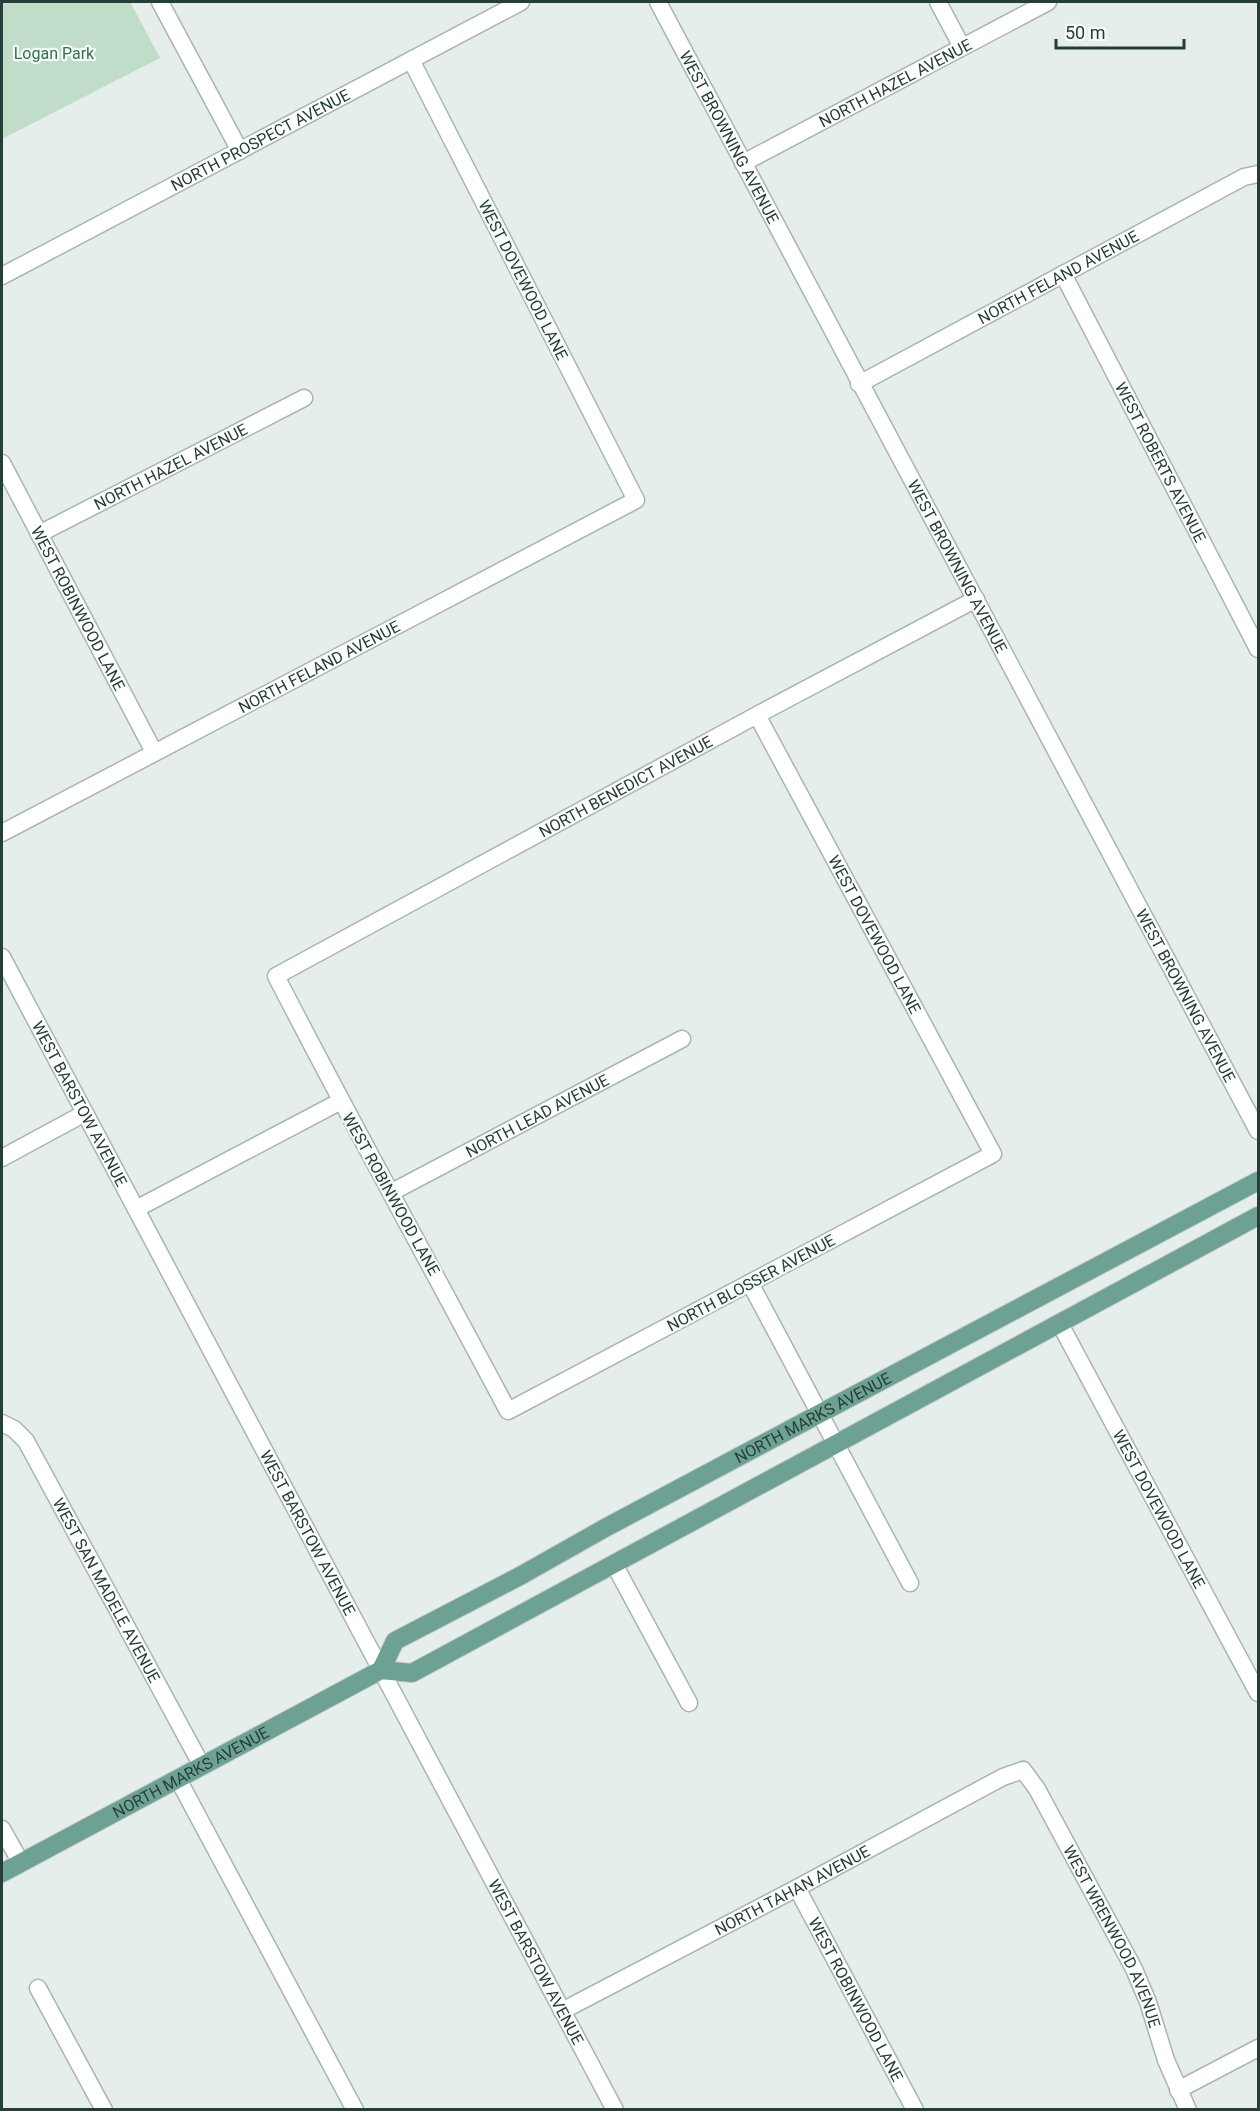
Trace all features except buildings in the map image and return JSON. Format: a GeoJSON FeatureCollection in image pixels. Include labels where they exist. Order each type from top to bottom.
{"type":"FeatureCollection","features":[{"type":"Feature","properties":{"kind":"main road","name":"NORTH MARKS AVENUE"},"geometry":{"type":"LineString","coordinates":[[2,1873],[381,1670],[395,1641],[1258,1181]]}},
{"type":"Feature","properties":{"kind":"main road"},"geometry":{"type":"LineString","coordinates":[[381,1670],[412,1672],[836,1446],[1258,1216]]}},
{"type":"Feature","properties":{"kind":"street"},"geometry":{"type":"LineString","coordinates":[[160,2],[240,152]]}},
{"type":"Feature","properties":{"kind":"street","name":"NORTH PROSPECT AVENUE"},"geometry":{"type":"LineString","coordinates":[[2,276],[520,2]]}},
{"type":"Feature","properties":{"kind":"street","name":"WEST BROWNING AVENUE"},"geometry":{"type":"LineString","coordinates":[[658,2],[1258,1131]]}},
{"type":"Feature","properties":{"kind":"street"},"geometry":{"type":"LineString","coordinates":[[938,2],[962,47]]}},
{"type":"Feature","properties":{"kind":"street","name":"NORTH HAZEL AVENUE"},"geometry":{"type":"LineString","coordinates":[[743,163],[1048,2]]}},
{"type":"Feature","properties":{"kind":"street","name":"WEST DOVEWOOD LANE"},"geometry":{"type":"LineString","coordinates":[[411,60],[636,500]]}},
{"type":"Feature","properties":{"kind":"street","name":"NORTH FELAND AVENUE"},"geometry":{"type":"LineString","coordinates":[[859,384],[1244,177],[1258,174]]}},
{"type":"Feature","properties":{"kind":"street","name":"WEST ROBERTS AVENUE"},"geometry":{"type":"LineString","coordinates":[[1063,274],[1258,649]]}},
{"type":"Feature","properties":{"kind":"street","name":"NORTH HAZEL AVENUE"},"geometry":{"type":"LineString","coordinates":[[39,534],[304,398]]}},
{"type":"Feature","properties":{"kind":"street","name":"WEST ROBINWOOD LANE"},"geometry":{"type":"LineString","coordinates":[[2,463],[154,752]]}},
{"type":"Feature","properties":{"kind":"street","name":"NORTH FELAND AVENUE"},"geometry":{"type":"LineString","coordinates":[[2,833],[636,500]]}},
{"type":"Feature","properties":{"kind":"street","name":"NORTH BENEDICT AVENUE"},"geometry":{"type":"LineString","coordinates":[[276,976],[976,599]]}},
{"type":"Feature","properties":{"kind":"street","name":"WEST DOVEWOOD LANE"},"geometry":{"type":"LineString","coordinates":[[757,715],[993,1154]]}},
{"type":"Feature","properties":{"kind":"street","name":"WEST BARSTOW AVENUE"},"geometry":{"type":"LineString","coordinates":[[2,957],[615,2109]]}},
{"type":"Feature","properties":{"kind":"street","name":"WEST ROBINWOOD LANE"},"geometry":{"type":"LineString","coordinates":[[276,976],[340,1101],[392,1192],[508,1411]]}},
{"type":"Feature","properties":{"kind":"street","name":"NORTH LEAD AVENUE"},"geometry":{"type":"LineString","coordinates":[[392,1192],[682,1039]]}},
{"type":"Feature","properties":{"kind":"street"},"geometry":{"type":"LineString","coordinates":[[136,1209],[340,1101]]}},
{"type":"Feature","properties":{"kind":"street"},"geometry":{"type":"LineString","coordinates":[[2,1158],[85,1113]]}},
{"type":"Feature","properties":{"kind":"street","name":"NORTH BLOSSER AVENUE"},"geometry":{"type":"LineString","coordinates":[[508,1411],[993,1154]]}},
{"type":"Feature","properties":{"kind":"street"},"geometry":{"type":"LineString","coordinates":[[750,1283],[910,1583]]}},
{"type":"Feature","properties":{"kind":"street","name":"WEST DOVEWOOD LANE"},"geometry":{"type":"LineString","coordinates":[[1060,1324],[1258,1693]]}},
{"type":"Feature","properties":{"kind":"street","name":"WEST SAN MADELE AVENUE"},"geometry":{"type":"LineString","coordinates":[[2,1423],[14,1429],[26,1441],[202,1766]]}},
{"type":"Feature","properties":{"kind":"street"},"geometry":{"type":"LineString","coordinates":[[615,1564],[689,1703]]}},
{"type":"Feature","properties":{"kind":"street","name":"NORTH TAHAN AVENUE"},"geometry":{"type":"LineString","coordinates":[[562,2011],[1003,1777],[1023,1770]]}},
{"type":"Feature","properties":{"kind":"street","name":"WEST WRENWOOD AVENUE"},"geometry":{"type":"LineString","coordinates":[[1023,1770],[1037,1789],[1134,1970],[1148,2002],[1178,2090],[1188,2109]]}},
{"type":"Feature","properties":{"kind":"street"},"geometry":{"type":"LineString","coordinates":[[178,1779],[355,2109]]}},
{"type":"Feature","properties":{"kind":"street"},"geometry":{"type":"LineString","coordinates":[[2,1829],[21,1863]]}},
{"type":"Feature","properties":{"kind":"street","name":"WEST ROBINWOOD LANE"},"geometry":{"type":"LineString","coordinates":[[797,1888],[915,2109]]}},
{"type":"Feature","properties":{"kind":"street"},"geometry":{"type":"LineString","coordinates":[[38,1988],[104,2109]]}},
{"type":"Feature","properties":{"kind":"street"},"geometry":{"type":"LineString","coordinates":[[1178,2090],[1258,2048]]}},
{"type":"Feature","properties":{"kind":"green space","name":"Logan Park"},"geometry":{"type":"Polygon","coordinates":[[[2,2],[130,2],[160,58],[2,139],[2,2]]]}}]}
